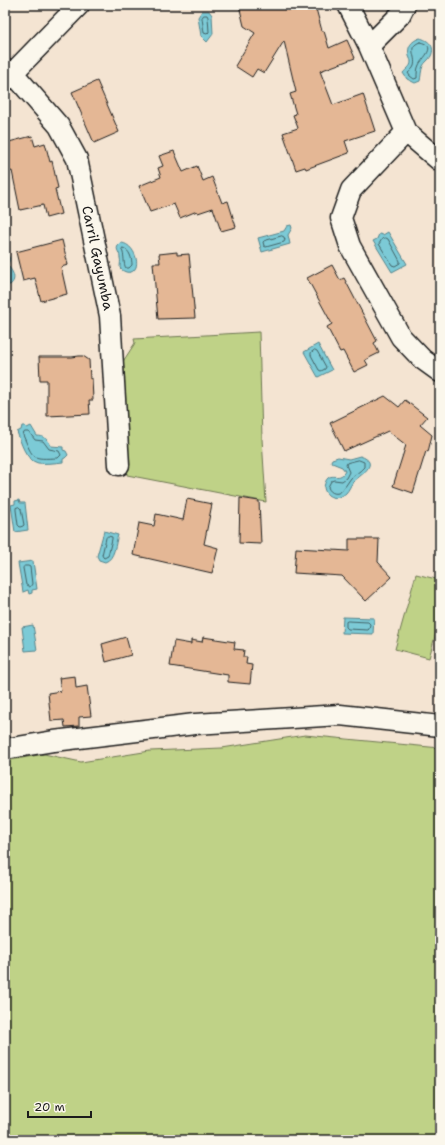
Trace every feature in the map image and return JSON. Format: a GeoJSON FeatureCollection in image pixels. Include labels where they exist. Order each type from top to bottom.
{"type":"FeatureCollection","features":[{"type":"Feature","properties":{"kind":"street"},"geometry":{"type":"LineString","coordinates":[[9,77],[79,5]]}},
{"type":"Feature","properties":{"kind":"street"},"geometry":{"type":"LineString","coordinates":[[348,5],[369,46],[406,132],[440,161]]}},
{"type":"Feature","properties":{"kind":"street"},"geometry":{"type":"LineString","coordinates":[[369,46],[400,15],[405,5]]}},
{"type":"Feature","properties":{"kind":"street","name":"Carril Gayumba"},"geometry":{"type":"LineString","coordinates":[[9,77],[59,126],[77,159],[110,316],[119,465]]}},
{"type":"Feature","properties":{"kind":"street"},"geometry":{"type":"LineString","coordinates":[[406,132],[351,190],[341,218],[350,246],[401,337],[422,359],[440,372]]}},
{"type":"Feature","properties":{"kind":"street"},"geometry":{"type":"LineString","coordinates":[[5,749],[54,741],[195,724],[340,715],[440,726]]}},
{"type":"Feature","properties":{"kind":"green space"},"geometry":{"type":"Polygon","coordinates":[[[259,332],[262,439],[266,502],[127,475],[122,363],[135,343],[134,339],[259,332]]]}},
{"type":"Feature","properties":{"kind":"green space"},"geometry":{"type":"Polygon","coordinates":[[[416,574],[440,580],[440,618],[429,658],[395,649],[416,574]]]}},
{"type":"Feature","properties":{"kind":"green space"},"geometry":{"type":"Polygon","coordinates":[[[305,735],[440,748],[440,1140],[5,1140],[5,761],[44,754],[81,762],[150,751],[222,748],[305,735]]]}},
{"type":"Feature","properties":{"kind":"water"},"geometry":{"type":"Polygon","coordinates":[[[202,11],[209,11],[212,15],[213,34],[207,42],[201,36],[198,17],[202,11]]]}},
{"type":"Feature","properties":{"kind":"water"},"geometry":{"type":"Polygon","coordinates":[[[420,38],[426,40],[433,49],[430,57],[423,66],[420,81],[415,83],[407,79],[403,73],[411,64],[409,56],[410,45],[420,38]]]}},
{"type":"Feature","properties":{"kind":"water"},"geometry":{"type":"Polygon","coordinates":[[[291,225],[292,228],[288,235],[290,244],[262,252],[258,238],[284,231],[287,226],[291,225]]]}},
{"type":"Feature","properties":{"kind":"water"},"geometry":{"type":"Polygon","coordinates":[[[388,232],[407,264],[392,272],[373,241],[377,239],[379,234],[383,235],[388,232]]]}},
{"type":"Feature","properties":{"kind":"water"},"geometry":{"type":"Polygon","coordinates":[[[121,243],[128,245],[135,255],[137,263],[135,270],[131,272],[126,272],[120,268],[120,256],[117,247],[121,243]]]}},
{"type":"Feature","properties":{"kind":"water"},"geometry":{"type":"Polygon","coordinates":[[[5,250],[10,259],[7,265],[11,269],[14,277],[14,280],[10,285],[5,284],[5,250]]]}},
{"type":"Feature","properties":{"kind":"water"},"geometry":{"type":"Polygon","coordinates":[[[318,344],[332,370],[318,377],[304,352],[318,344]]]}},
{"type":"Feature","properties":{"kind":"water"},"geometry":{"type":"Polygon","coordinates":[[[22,426],[27,428],[31,426],[37,436],[46,438],[51,446],[63,447],[63,450],[66,451],[68,455],[63,459],[63,462],[38,463],[30,458],[24,450],[17,432],[21,430],[22,426]]]}},
{"type":"Feature","properties":{"kind":"water"},"geometry":{"type":"Polygon","coordinates":[[[360,456],[369,462],[369,466],[364,473],[353,482],[347,492],[343,495],[336,498],[329,496],[324,487],[326,481],[328,478],[343,475],[345,471],[342,467],[332,463],[332,459],[338,457],[349,459],[360,456]]]}},
{"type":"Feature","properties":{"kind":"water"},"geometry":{"type":"Polygon","coordinates":[[[19,500],[20,503],[25,503],[28,530],[15,532],[11,505],[15,504],[15,501],[19,500]]]}},
{"type":"Feature","properties":{"kind":"water"},"geometry":{"type":"Polygon","coordinates":[[[104,531],[118,535],[113,555],[105,562],[99,560],[97,556],[104,531]]]}},
{"type":"Feature","properties":{"kind":"water"},"geometry":{"type":"Polygon","coordinates":[[[33,561],[37,589],[32,590],[32,593],[29,594],[28,590],[23,592],[18,563],[33,561]]]}},
{"type":"Feature","properties":{"kind":"water"},"geometry":{"type":"Polygon","coordinates":[[[343,617],[374,618],[373,634],[342,633],[343,617]]]}},
{"type":"Feature","properties":{"kind":"water"},"geometry":{"type":"Polygon","coordinates":[[[33,625],[37,650],[25,651],[22,627],[33,625]]]}},
{"type":"Feature","properties":{"kind":"building"},"geometry":{"type":"Polygon","coordinates":[[[239,5],[315,5],[322,31],[324,31],[329,48],[347,40],[355,58],[320,71],[333,105],[363,94],[375,131],[345,141],[349,153],[306,169],[305,167],[296,170],[283,133],[298,128],[293,115],[296,114],[290,94],[296,92],[284,41],[264,73],[257,69],[252,77],[235,66],[255,33],[244,26],[239,5]]]}},
{"type":"Feature","properties":{"kind":"building"},"geometry":{"type":"Polygon","coordinates":[[[97,81],[119,132],[94,143],[72,92],[97,81]]]}},
{"type":"Feature","properties":{"kind":"building"},"geometry":{"type":"Polygon","coordinates":[[[32,136],[35,146],[45,143],[50,162],[52,161],[58,188],[55,189],[61,214],[46,218],[43,205],[20,210],[12,171],[5,173],[5,143],[32,136]]]}},
{"type":"Feature","properties":{"kind":"building"},"geometry":{"type":"Polygon","coordinates":[[[174,151],[183,172],[197,166],[203,181],[212,177],[222,203],[228,201],[236,227],[221,231],[213,208],[198,213],[197,211],[180,218],[174,204],[150,212],[139,186],[161,177],[158,168],[163,166],[159,156],[174,151]]]}},
{"type":"Feature","properties":{"kind":"building"},"geometry":{"type":"Polygon","coordinates":[[[62,240],[68,265],[61,267],[67,294],[41,301],[35,278],[23,281],[16,252],[62,240]]]}},
{"type":"Feature","properties":{"kind":"building"},"geometry":{"type":"Polygon","coordinates":[[[177,252],[177,255],[189,254],[195,318],[158,319],[153,263],[160,263],[159,254],[177,252]]]}},
{"type":"Feature","properties":{"kind":"building"},"geometry":{"type":"Polygon","coordinates":[[[332,265],[340,280],[344,278],[377,341],[374,343],[379,353],[365,360],[368,365],[354,372],[343,351],[340,352],[327,327],[332,324],[307,278],[332,265]]]}},
{"type":"Feature","properties":{"kind":"building"},"geometry":{"type":"Polygon","coordinates":[[[83,356],[89,360],[93,400],[89,400],[90,414],[47,416],[47,380],[40,380],[39,357],[83,356]]]}},
{"type":"Feature","properties":{"kind":"building"},"geometry":{"type":"Polygon","coordinates":[[[385,396],[399,407],[405,400],[427,417],[420,425],[432,435],[428,452],[426,451],[413,493],[393,486],[406,445],[388,431],[344,451],[330,423],[385,396]]]}},
{"type":"Feature","properties":{"kind":"building"},"geometry":{"type":"Polygon","coordinates":[[[240,498],[259,501],[261,544],[239,543],[240,498]]]}},
{"type":"Feature","properties":{"kind":"building"},"geometry":{"type":"Polygon","coordinates":[[[187,499],[212,504],[204,544],[218,548],[212,573],[133,555],[139,523],[154,526],[156,514],[183,520],[187,499]]]}},
{"type":"Feature","properties":{"kind":"building"},"geometry":{"type":"Polygon","coordinates":[[[349,539],[379,539],[378,562],[392,577],[366,601],[342,576],[294,573],[296,548],[349,551],[349,539]]]}},
{"type":"Feature","properties":{"kind":"building"},"geometry":{"type":"Polygon","coordinates":[[[126,637],[131,655],[106,662],[102,644],[126,637]]]}},
{"type":"Feature","properties":{"kind":"building"},"geometry":{"type":"Polygon","coordinates":[[[203,637],[235,642],[234,649],[244,650],[243,657],[247,657],[246,664],[252,665],[250,684],[228,682],[228,675],[170,666],[174,641],[191,644],[191,640],[202,642],[203,637]]]}},
{"type":"Feature","properties":{"kind":"building"},"geometry":{"type":"Polygon","coordinates":[[[75,676],[76,688],[87,686],[91,716],[79,717],[79,726],[65,727],[64,720],[51,721],[48,693],[61,691],[59,678],[75,676]]]}}]}
